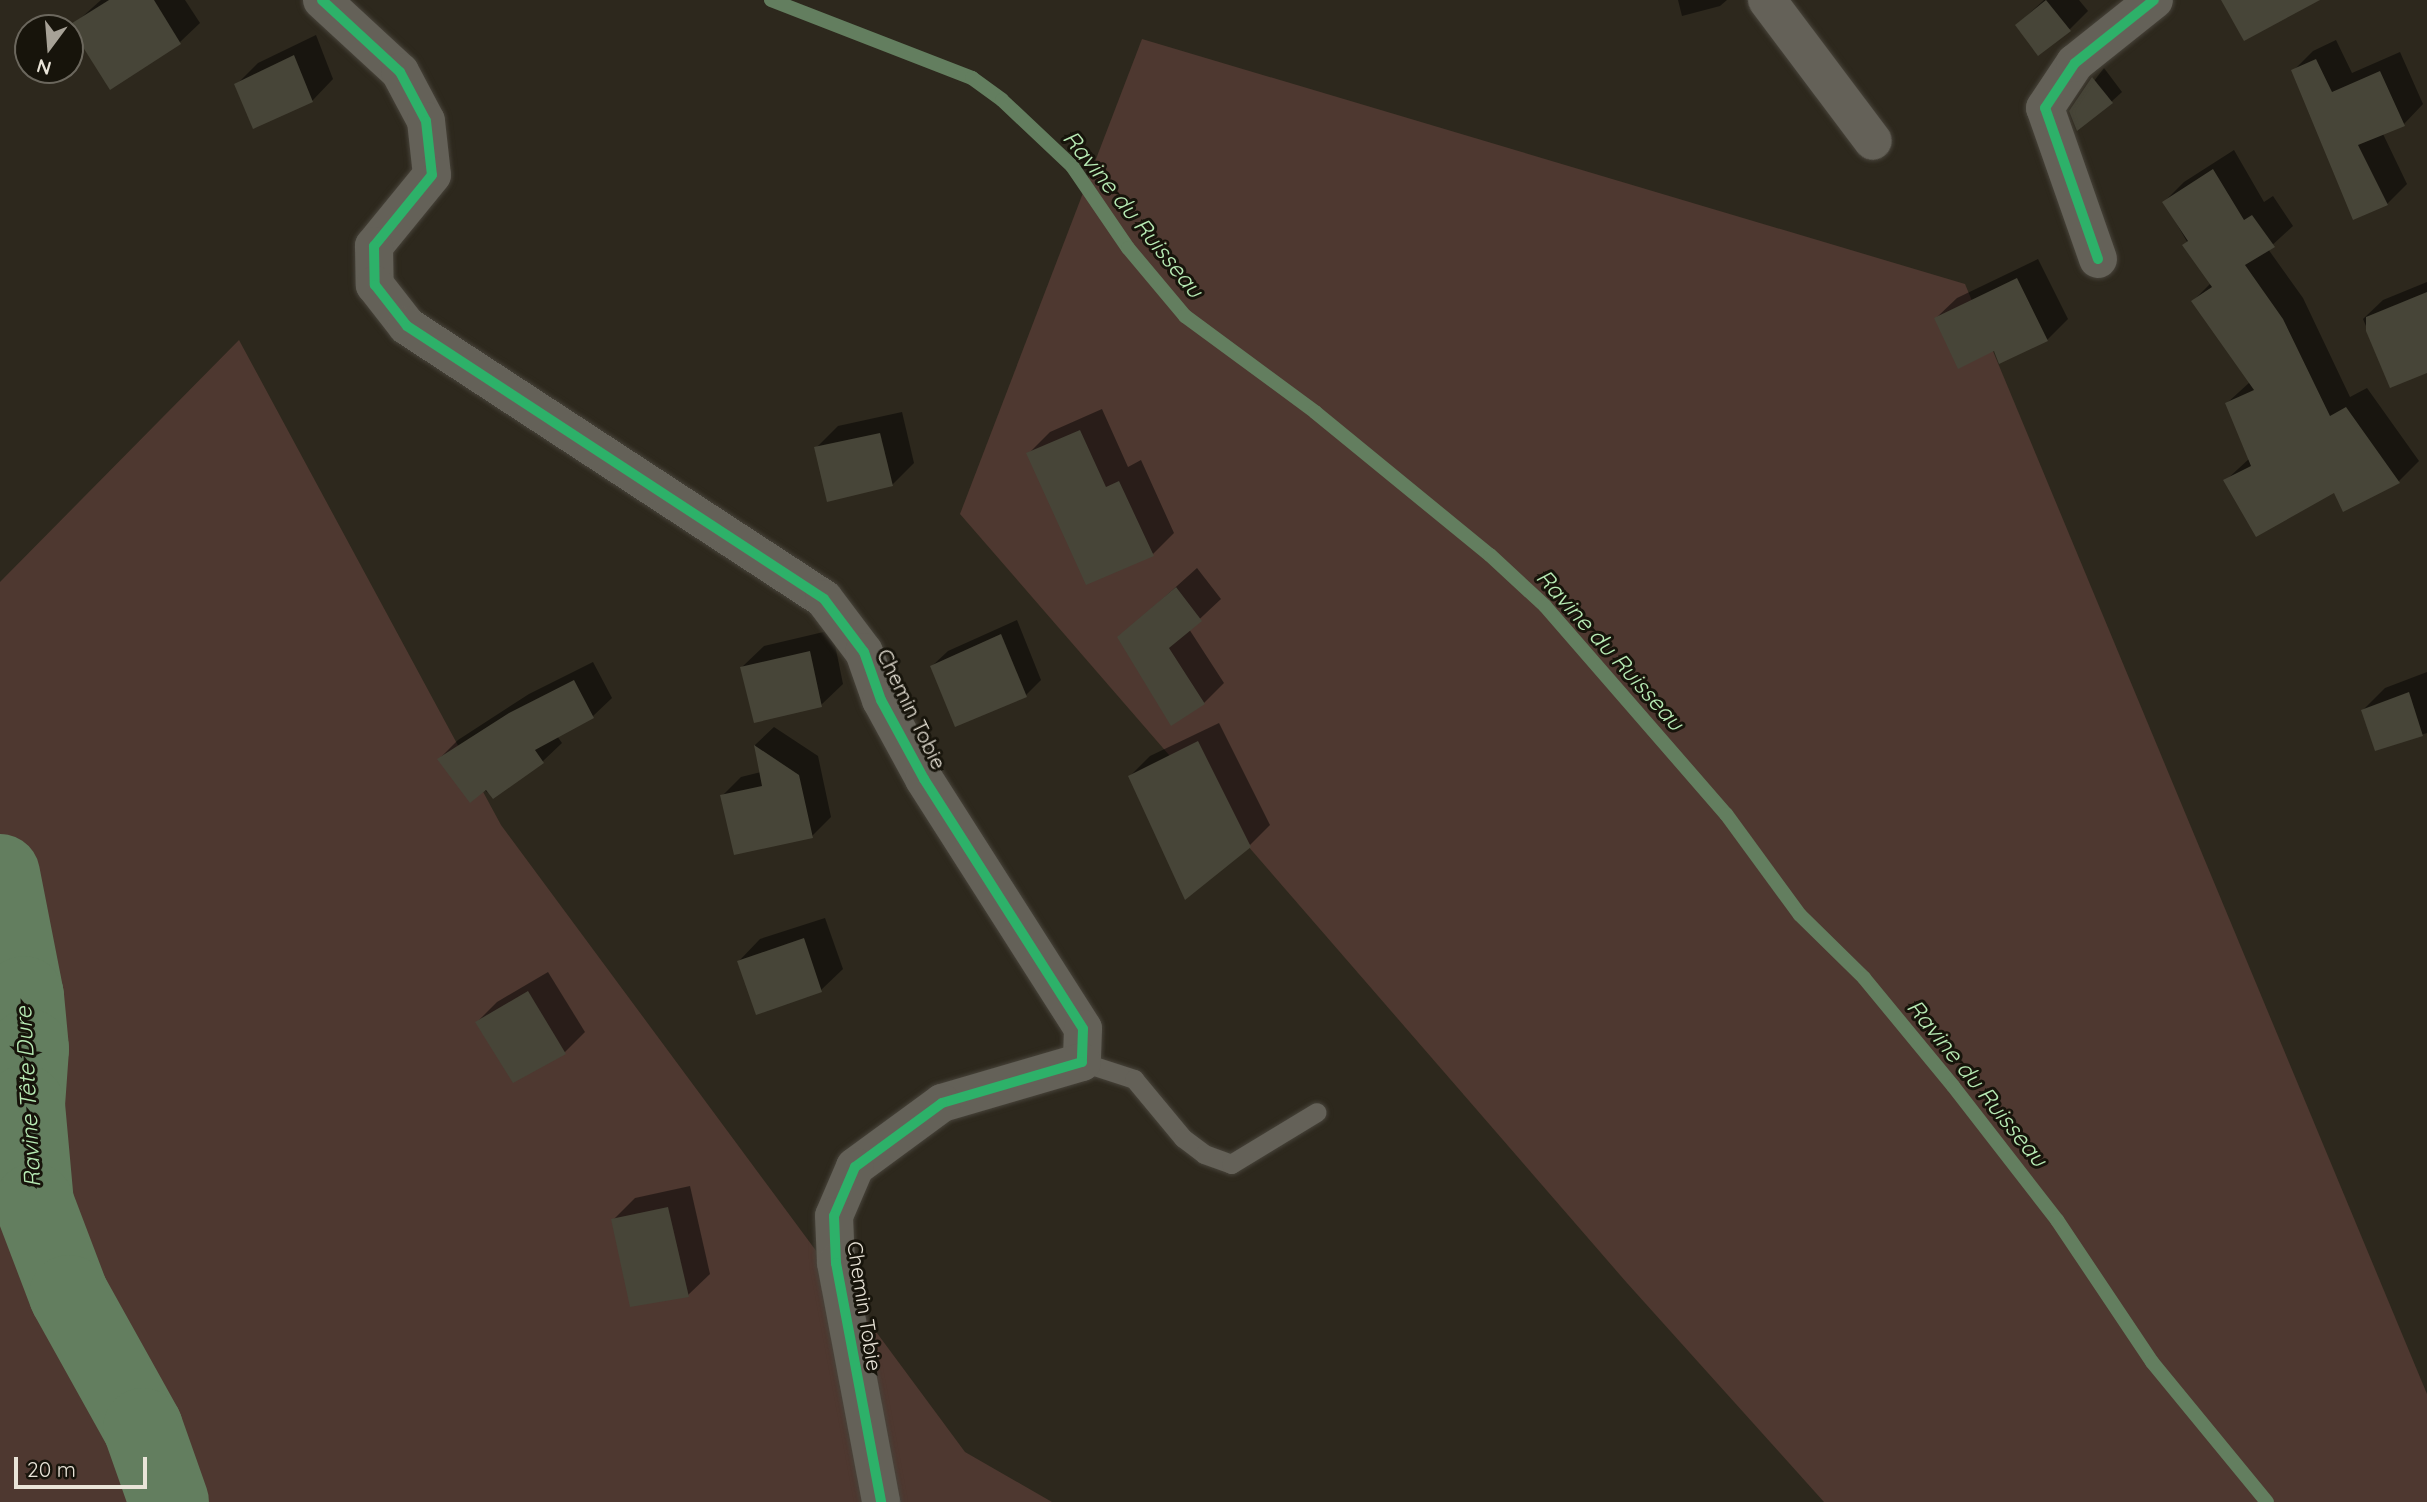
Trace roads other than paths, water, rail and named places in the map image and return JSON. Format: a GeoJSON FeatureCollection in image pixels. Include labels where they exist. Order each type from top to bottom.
{"type":"FeatureCollection","features":[{"type":"Feature","properties":{"kind":"street","name":"Chemin Tobie"},"geometry":{"type":"LineString","coordinates":[[322,0],[400,72],[426,121],[432,175],[374,246],[375,285],[407,326],[824,599],[864,652],[881,700],[924,779],[1083,1028],[1082,1062],[942,1103],[855,1167],[834,1216],[836,1263],[881,1502]]}},
{"type":"Feature","properties":{"kind":"street"},"geometry":{"type":"LineString","coordinates":[[1767,0],[1873,141]]}},
{"type":"Feature","properties":{"kind":"street"},"geometry":{"type":"LineString","coordinates":[[2098,259],[2045,108],[2075,63],[2154,0]]}},
{"type":"Feature","properties":{"kind":"lane"},"geometry":{"type":"LineString","coordinates":[[1082,1062],[1134,1079],[1183,1138],[1204,1154],[1230,1164],[1317,1112]]}},
{"type":"Feature","properties":{"kind":"waterway","name":"Ravine du Ruisseau"},"geometry":{"type":"LineString","coordinates":[[771,0],[972,78],[1002,100],[1072,166],[1128,248],[1185,316],[1315,412],[1490,555],[1545,606],[1726,814],[1800,915],[1864,978],[1953,1086],[2057,1220],[2152,1362],[2267,1502]]}},
{"type":"Feature","properties":{"kind":"waterway","name":"Ravine Tête Dure"},"geometry":{"type":"LineString","coordinates":[[0,874],[24,996],[29,1049],[25,1105],[34,1203],[69,1295],[143,1428],[169,1502]]}}]}
